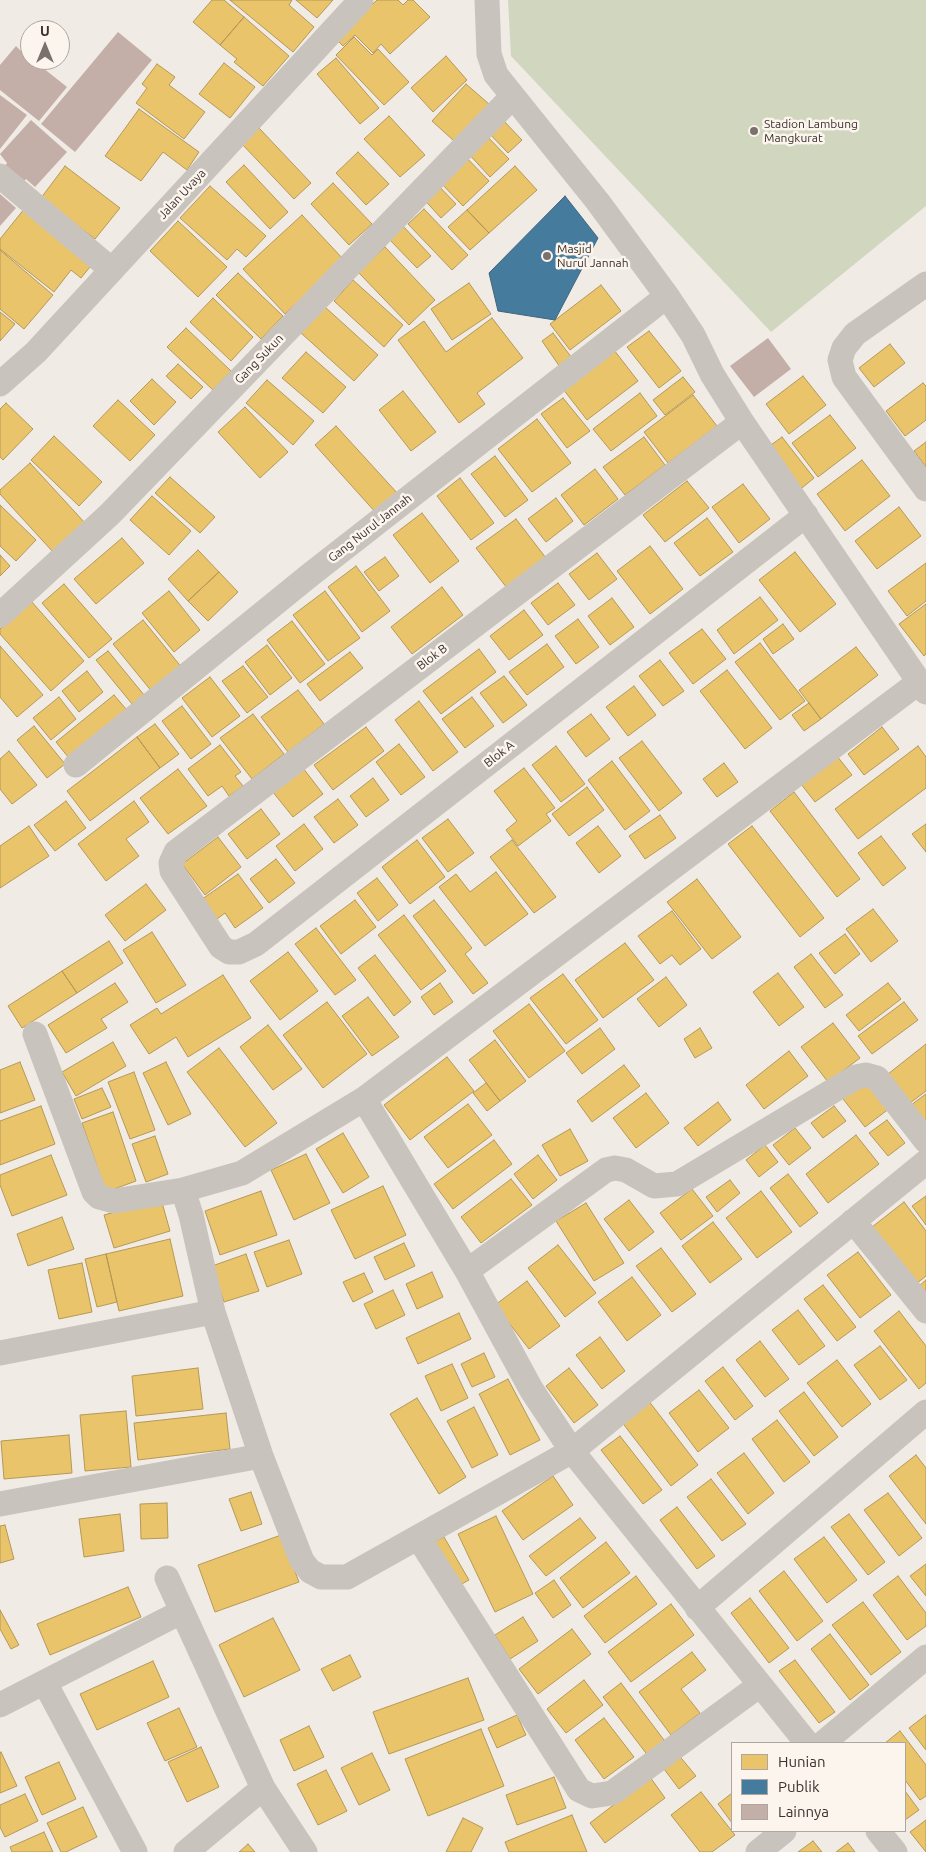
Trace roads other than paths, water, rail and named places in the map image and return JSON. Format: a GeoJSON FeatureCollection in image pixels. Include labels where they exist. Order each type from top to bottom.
{"type":"FeatureCollection","features":[{"type":"Feature","properties":{"kind":"street","name":"Jalan Uvaya"},"geometry":{"type":"LineString","coordinates":[[0,384],[36,352],[361,0]]}},
{"type":"Feature","properties":{"kind":"street"},"geometry":{"type":"LineString","coordinates":[[35,1034],[94,1192],[99,1197],[114,1201],[183,1190],[242,1173],[364,1099],[922,687],[876,615],[742,422],[712,374],[693,335],[667,296],[598,202],[496,75],[489,54],[487,0]]}},
{"type":"Feature","properties":{"kind":"street","name":"Gang Sukun"},"geometry":{"type":"LineString","coordinates":[[0,614],[110,514],[512,97]]}},
{"type":"Feature","properties":{"kind":"street"},"geometry":{"type":"LineString","coordinates":[[0,176],[112,270]]}},
{"type":"Feature","properties":{"kind":"street"},"geometry":{"type":"LineString","coordinates":[[926,284],[855,334],[844,348],[840,360],[844,377],[926,489]]}},
{"type":"Feature","properties":{"kind":"street","name":"Gang Nurul Jannah"},"geometry":{"type":"LineString","coordinates":[[76,765],[310,575],[667,296]]}},
{"type":"Feature","properties":{"kind":"street","name":"Blok B"},"geometry":{"type":"LineString","coordinates":[[196,911],[176,878],[171,863],[176,852],[742,422]]}},
{"type":"Feature","properties":{"kind":"street","name":"Blok A"},"geometry":{"type":"LineString","coordinates":[[196,911],[221,947],[230,952],[239,952],[256,944],[806,515]]}},
{"type":"Feature","properties":{"kind":"street"},"geometry":{"type":"LineString","coordinates":[[467,1271],[606,1170],[615,1168],[626,1170],[654,1186],[677,1184],[856,1077],[866,1075],[876,1078],[926,1141]]}},
{"type":"Feature","properties":{"kind":"street"},"geometry":{"type":"LineString","coordinates":[[364,1099],[467,1271],[531,1389],[572,1451],[806,1742]]}},
{"type":"Feature","properties":{"kind":"street"},"geometry":{"type":"LineString","coordinates":[[183,1190],[191,1215],[213,1312],[261,1456],[302,1561],[310,1571],[321,1577],[347,1577],[572,1451],[926,1162]]}},
{"type":"Feature","properties":{"kind":"street"},"geometry":{"type":"LineString","coordinates":[[853,1221],[926,1311]]}},
{"type":"Feature","properties":{"kind":"street"},"geometry":{"type":"LineString","coordinates":[[0,1354],[213,1312]]}},
{"type":"Feature","properties":{"kind":"street"},"geometry":{"type":"LineString","coordinates":[[697,1608],[926,1412]]}},
{"type":"Feature","properties":{"kind":"street"},"geometry":{"type":"LineString","coordinates":[[0,1504],[261,1456]]}},
{"type":"Feature","properties":{"kind":"street"},"geometry":{"type":"LineString","coordinates":[[418,1538],[579,1790],[592,1796],[612,1793],[760,1685]]}},
{"type":"Feature","properties":{"kind":"street"},"geometry":{"type":"LineString","coordinates":[[167,1578],[263,1788],[305,1852]]}},
{"type":"Feature","properties":{"kind":"street"},"geometry":{"type":"LineString","coordinates":[[0,1705],[181,1612]]}},
{"type":"Feature","properties":{"kind":"street"},"geometry":{"type":"LineString","coordinates":[[824,1742],[926,1657]]}},
{"type":"Feature","properties":{"kind":"street"},"geometry":{"type":"LineString","coordinates":[[45,1683],[135,1852]]}},
{"type":"Feature","properties":{"kind":"street"},"geometry":{"type":"LineString","coordinates":[[186,1852],[263,1788]]}},
{"type":"Feature","properties":{"kind":"street"},"geometry":{"type":"LineString","coordinates":[[758,1852],[783,1832]]}},
{"type":"Feature","properties":{"kind":"street"},"geometry":{"type":"LineString","coordinates":[[879,1832],[895,1852]]}},
{"type":"Feature","properties":{"kind":"place","name":"Stadion Lambung Mangkurat"},"geometry":{"type":"Point","coordinates":[754,131]}},
{"type":"Feature","properties":{"kind":"place","name":"Masjid Nurul Jannah"},"geometry":{"type":"Point","coordinates":[547,256]}}]}
